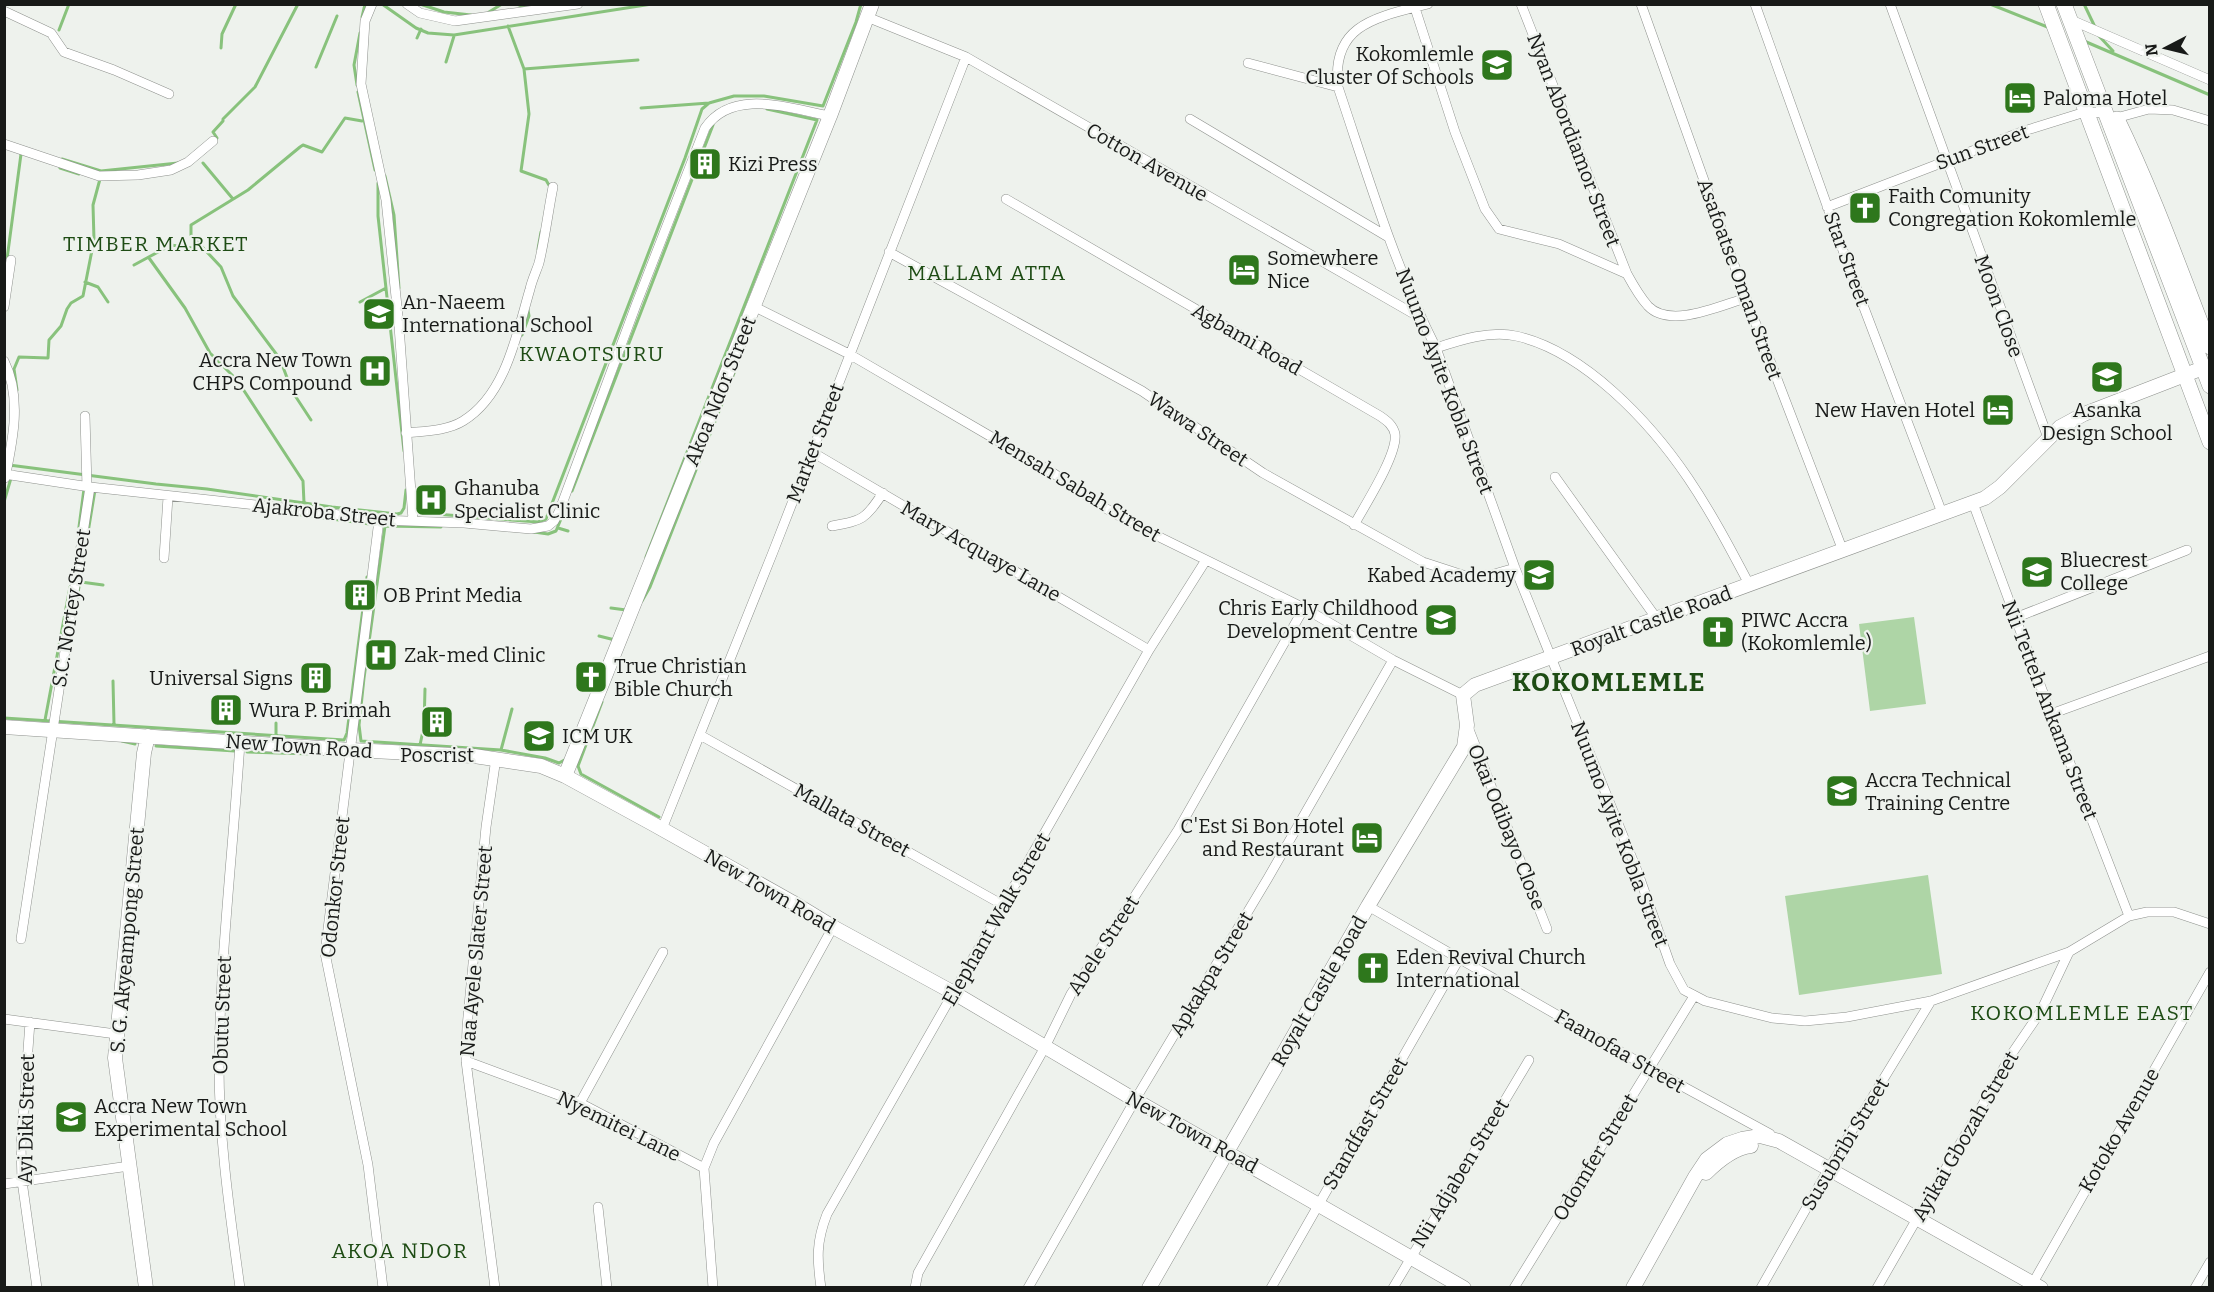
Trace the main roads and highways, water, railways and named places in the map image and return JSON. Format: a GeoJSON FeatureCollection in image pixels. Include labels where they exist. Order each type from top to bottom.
{"type":"FeatureCollection","features":[{"type":"Feature","properties":{"kind":"main road"},"geometry":{"type":"LineString","coordinates":[[2064,4],[2076,25],[2080,47],[2098,93],[2141,169],[2210,347]]}},
{"type":"Feature","properties":{"kind":"main road"},"geometry":{"type":"LineString","coordinates":[[2049,11],[2210,442]]}},
{"type":"Feature","properties":{"kind":"main road"},"geometry":{"type":"LineString","coordinates":[[2111,115],[2210,386]]}},
{"type":"Feature","properties":{"kind":"waterway"},"geometry":{"type":"LineString","coordinates":[[59,30],[69,4]]}},
{"type":"Feature","properties":{"kind":"waterway"},"geometry":{"type":"LineString","coordinates":[[221,48],[222,34],[236,4]]}},
{"type":"Feature","properties":{"kind":"waterway"},"geometry":{"type":"LineString","coordinates":[[215,141],[217,138],[213,132],[255,87],[298,4]]}},
{"type":"Feature","properties":{"kind":"waterway"},"geometry":{"type":"LineString","coordinates":[[362,17],[365,4]]}},
{"type":"Feature","properties":{"kind":"waterway"},"geometry":{"type":"LineString","coordinates":[[382,4],[416,28],[428,33],[454,35],[652,4]]}},
{"type":"Feature","properties":{"kind":"waterway"},"geometry":{"type":"LineString","coordinates":[[420,4],[444,12],[471,15]]}},
{"type":"Feature","properties":{"kind":"waterway"},"geometry":{"type":"LineString","coordinates":[[489,12],[502,4]]}},
{"type":"Feature","properties":{"kind":"waterway"},"geometry":{"type":"LineString","coordinates":[[517,4],[524,7],[538,4]]}},
{"type":"Feature","properties":{"kind":"waterway"},"geometry":{"type":"LineString","coordinates":[[641,108],[709,103],[734,96],[764,96],[823,106],[861,4]]}},
{"type":"Feature","properties":{"kind":"waterway"},"geometry":{"type":"LineString","coordinates":[[1990,4],[2050,28]]}},
{"type":"Feature","properties":{"kind":"waterway"},"geometry":{"type":"LineString","coordinates":[[2084,4],[2095,27]]}},
{"type":"Feature","properties":{"kind":"waterway"},"geometry":{"type":"LineString","coordinates":[[316,67],[337,16]]}},
{"type":"Feature","properties":{"kind":"waterway"},"geometry":{"type":"LineString","coordinates":[[508,26],[524,69],[529,114],[521,171],[546,180],[550,187]]}},
{"type":"Feature","properties":{"kind":"waterway"},"geometry":{"type":"LineString","coordinates":[[417,38],[421,29]]}},
{"type":"Feature","properties":{"kind":"waterway"},"geometry":{"type":"LineString","coordinates":[[357,85],[354,65],[360,33]]}},
{"type":"Feature","properties":{"kind":"waterway"},"geometry":{"type":"LineString","coordinates":[[446,62],[454,36]]}},
{"type":"Feature","properties":{"kind":"waterway"},"geometry":{"type":"LineString","coordinates":[[2099,36],[2113,51]]}},
{"type":"Feature","properties":{"kind":"waterway"},"geometry":{"type":"LineString","coordinates":[[2084,41],[2210,95]]}},
{"type":"Feature","properties":{"kind":"waterway"},"geometry":{"type":"LineString","coordinates":[[524,69],[638,60]]}},
{"type":"Feature","properties":{"kind":"waterway"},"geometry":{"type":"LineString","coordinates":[[358,92],[375,170]]}},
{"type":"Feature","properties":{"kind":"waterway"},"geometry":{"type":"LineString","coordinates":[[422,513],[538,522],[546,519],[702,109],[709,103]]}},
{"type":"Feature","properties":{"kind":"waterway"},"geometry":{"type":"LineString","coordinates":[[646,557],[817,120],[767,109]]}},
{"type":"Feature","properties":{"kind":"waterway"},"geometry":{"type":"LineString","coordinates":[[311,420],[292,391],[280,359],[233,296],[221,267],[191,235],[191,225],[248,190],[303,145],[322,152],[345,118],[362,121]]}},
{"type":"Feature","properties":{"kind":"waterway"},"geometry":{"type":"LineString","coordinates":[[572,491],[713,125]]}},
{"type":"Feature","properties":{"kind":"waterway"},"geometry":{"type":"LineString","coordinates":[[7,259],[21,154]]}},
{"type":"Feature","properties":{"kind":"waterway"},"geometry":{"type":"LineString","coordinates":[[62,159],[101,171],[178,163]]}},
{"type":"Feature","properties":{"kind":"waterway"},"geometry":{"type":"LineString","coordinates":[[203,163],[233,199]]}},
{"type":"Feature","properties":{"kind":"waterway"},"geometry":{"type":"LineString","coordinates":[[60,168],[79,174]]}},
{"type":"Feature","properties":{"kind":"waterway"},"geometry":{"type":"LineString","coordinates":[[385,176],[394,215],[399,288]]}},
{"type":"Feature","properties":{"kind":"waterway"},"geometry":{"type":"LineString","coordinates":[[17,390],[14,369],[19,357],[48,358],[49,340],[61,326],[71,303],[83,296],[94,240],[93,205],[100,179]]}},
{"type":"Feature","properties":{"kind":"waterway"},"geometry":{"type":"LineString","coordinates":[[378,183],[378,216],[404,451]]}},
{"type":"Feature","properties":{"kind":"waterway"},"geometry":{"type":"LineString","coordinates":[[538,249],[541,232]]}},
{"type":"Feature","properties":{"kind":"waterway"},"geometry":{"type":"LineString","coordinates":[[134,265],[171,245],[192,248]]}},
{"type":"Feature","properties":{"kind":"waterway"},"geometry":{"type":"LineString","coordinates":[[149,258],[185,308],[210,353],[237,380],[303,481],[304,503]]}},
{"type":"Feature","properties":{"kind":"waterway"},"geometry":{"type":"LineString","coordinates":[[85,282],[98,287],[108,302]]}},
{"type":"Feature","properties":{"kind":"waterway"},"geometry":{"type":"LineString","coordinates":[[360,302],[386,288]]}},
{"type":"Feature","properties":{"kind":"waterway"},"geometry":{"type":"LineString","coordinates":[[522,335],[529,316],[528,310]]}},
{"type":"Feature","properties":{"kind":"waterway"},"geometry":{"type":"LineString","coordinates":[[642,601],[650,587],[736,368]]}},
{"type":"Feature","properties":{"kind":"waterway"},"geometry":{"type":"LineString","coordinates":[[9,465],[397,514],[401,513],[404,508],[406,490]]}},
{"type":"Feature","properties":{"kind":"waterway"},"geometry":{"type":"LineString","coordinates":[[4,502],[11,478]]}},
{"type":"Feature","properties":{"kind":"waterway"},"geometry":{"type":"LineString","coordinates":[[79,527],[84,489]]}},
{"type":"Feature","properties":{"kind":"waterway"},"geometry":{"type":"LineString","coordinates":[[77,599],[95,490]]}},
{"type":"Feature","properties":{"kind":"waterway"},"geometry":{"type":"LineString","coordinates":[[286,513],[385,526],[441,527]]}},
{"type":"Feature","properties":{"kind":"waterway"},"geometry":{"type":"LineString","coordinates":[[534,532],[548,534],[556,531],[563,514]]}},
{"type":"Feature","properties":{"kind":"waterway"},"geometry":{"type":"LineString","coordinates":[[385,526],[364,678],[359,725],[361,741],[501,750],[545,758],[559,763],[568,758]]}},
{"type":"Feature","properties":{"kind":"waterway"},"geometry":{"type":"LineString","coordinates":[[558,528],[568,531]]}},
{"type":"Feature","properties":{"kind":"waterway"},"geometry":{"type":"LineString","coordinates":[[4,718],[344,740],[347,733],[367,577]]}},
{"type":"Feature","properties":{"kind":"waterway"},"geometry":{"type":"LineString","coordinates":[[81,582],[103,585]]}},
{"type":"Feature","properties":{"kind":"waterway"},"geometry":{"type":"LineString","coordinates":[[45,720],[70,587]]}},
{"type":"Feature","properties":{"kind":"waterway"},"geometry":{"type":"LineString","coordinates":[[611,608],[626,610]]}},
{"type":"Feature","properties":{"kind":"waterway"},"geometry":{"type":"LineString","coordinates":[[599,636],[615,640]]}},
{"type":"Feature","properties":{"kind":"waterway"},"geometry":{"type":"LineString","coordinates":[[113,681],[114,724]]}},
{"type":"Feature","properties":{"kind":"waterway"},"geometry":{"type":"LineString","coordinates":[[420,745],[424,726],[425,689]]}},
{"type":"Feature","properties":{"kind":"waterway"},"geometry":{"type":"LineString","coordinates":[[602,702],[578,766],[581,774],[659,817]]}},
{"type":"Feature","properties":{"kind":"waterway"},"geometry":{"type":"LineString","coordinates":[[501,750],[512,709]]}},
{"type":"Feature","properties":{"kind":"waterway"},"geometry":{"type":"LineString","coordinates":[[276,723],[276,736]]}},
{"type":"Feature","properties":{"kind":"waterway"},"geometry":{"type":"LineString","coordinates":[[122,741],[135,744]]}},
{"type":"Feature","properties":{"kind":"waterway"},"geometry":{"type":"LineString","coordinates":[[156,746],[235,751]]}},
{"type":"Feature","properties":{"kind":"waterway"},"geometry":{"type":"LineString","coordinates":[[247,752],[313,754]]}},
{"type":"Feature","properties":{"kind":"place","name":"Kokomlemle Cluster Of Schools"},"geometry":{"type":"Point","coordinates":[1497,65]}},
{"type":"Feature","properties":{"kind":"place","name":"Paloma Hotel"},"geometry":{"type":"Point","coordinates":[2020,98]}},
{"type":"Feature","properties":{"kind":"place","name":"Kizi Press"},"geometry":{"type":"Point","coordinates":[705,164]}},
{"type":"Feature","properties":{"kind":"place","name":"Faith Comunity Congregation Kokomlemle"},"geometry":{"type":"Point","coordinates":[1865,208]}},
{"type":"Feature","properties":{"kind":"place","name":"Somewhere Nice"},"geometry":{"type":"Point","coordinates":[1244,270]}},
{"type":"Feature","properties":{"kind":"place","name":"An-Naeem International School"},"geometry":{"type":"Point","coordinates":[379,314]}},
{"type":"Feature","properties":{"kind":"place","name":"Accra New Town CHPS Compound"},"geometry":{"type":"Point","coordinates":[375,371]}},
{"type":"Feature","properties":{"kind":"place","name":"Asanka Design School"},"geometry":{"type":"Point","coordinates":[2107,377]}},
{"type":"Feature","properties":{"kind":"place","name":"New Haven Hotel"},"geometry":{"type":"Point","coordinates":[1998,410]}},
{"type":"Feature","properties":{"kind":"place","name":"Ghanuba Specialist Clinic"},"geometry":{"type":"Point","coordinates":[431,500]}},
{"type":"Feature","properties":{"kind":"place","name":"Bluecrest College"},"geometry":{"type":"Point","coordinates":[2037,572]}},
{"type":"Feature","properties":{"kind":"place","name":"Kabed Academy"},"geometry":{"type":"Point","coordinates":[1539,575]}},
{"type":"Feature","properties":{"kind":"place","name":"OB Print Media"},"geometry":{"type":"Point","coordinates":[360,595]}},
{"type":"Feature","properties":{"kind":"place","name":"Chris Early Childhood Development Centre"},"geometry":{"type":"Point","coordinates":[1441,620]}},
{"type":"Feature","properties":{"kind":"place","name":"PIWC Accra (Kokomlemle)"},"geometry":{"type":"Point","coordinates":[1718,632]}},
{"type":"Feature","properties":{"kind":"place","name":"Zak-med Clinic"},"geometry":{"type":"Point","coordinates":[381,655]}},
{"type":"Feature","properties":{"kind":"place","name":"True Christian Bible Church"},"geometry":{"type":"Point","coordinates":[591,677]}},
{"type":"Feature","properties":{"kind":"place","name":"Universal Signs"},"geometry":{"type":"Point","coordinates":[316,678]}},
{"type":"Feature","properties":{"kind":"place","name":"Wura P. Brimah"},"geometry":{"type":"Point","coordinates":[226,710]}},
{"type":"Feature","properties":{"kind":"place","name":"Poscrist"},"geometry":{"type":"Point","coordinates":[437,722]}},
{"type":"Feature","properties":{"kind":"place","name":"ICM UK"},"geometry":{"type":"Point","coordinates":[539,736]}},
{"type":"Feature","properties":{"kind":"place","name":"Accra Technical Training Centre"},"geometry":{"type":"Point","coordinates":[1842,791]}},
{"type":"Feature","properties":{"kind":"place","name":"C'Est Si Bon Hotel and Restaurant"},"geometry":{"type":"Point","coordinates":[1367,838]}},
{"type":"Feature","properties":{"kind":"place","name":"Eden Revival Church International"},"geometry":{"type":"Point","coordinates":[1373,968]}},
{"type":"Feature","properties":{"kind":"place","name":"Accra New Town Experimental School"},"geometry":{"type":"Point","coordinates":[71,1117]}},
{"type":"Feature","properties":{"kind":"district","name":"TIMBER MARKET"},"geometry":{"type":"Point","coordinates":[156,244]}},
{"type":"Feature","properties":{"kind":"district","name":"MALLAM ATTA"},"geometry":{"type":"Point","coordinates":[987,273]}},
{"type":"Feature","properties":{"kind":"district","name":"KWAOTSURU"},"geometry":{"type":"Point","coordinates":[592,354]}},
{"type":"Feature","properties":{"kind":"district","name":"KOKOMLEMLE"},"geometry":{"type":"Point","coordinates":[1609,682]}},
{"type":"Feature","properties":{"kind":"district","name":"KOKOMLEMLE EAST"},"geometry":{"type":"Point","coordinates":[2082,1013]}},
{"type":"Feature","properties":{"kind":"district","name":"AKOA NDOR"},"geometry":{"type":"Point","coordinates":[400,1251]}}]}
